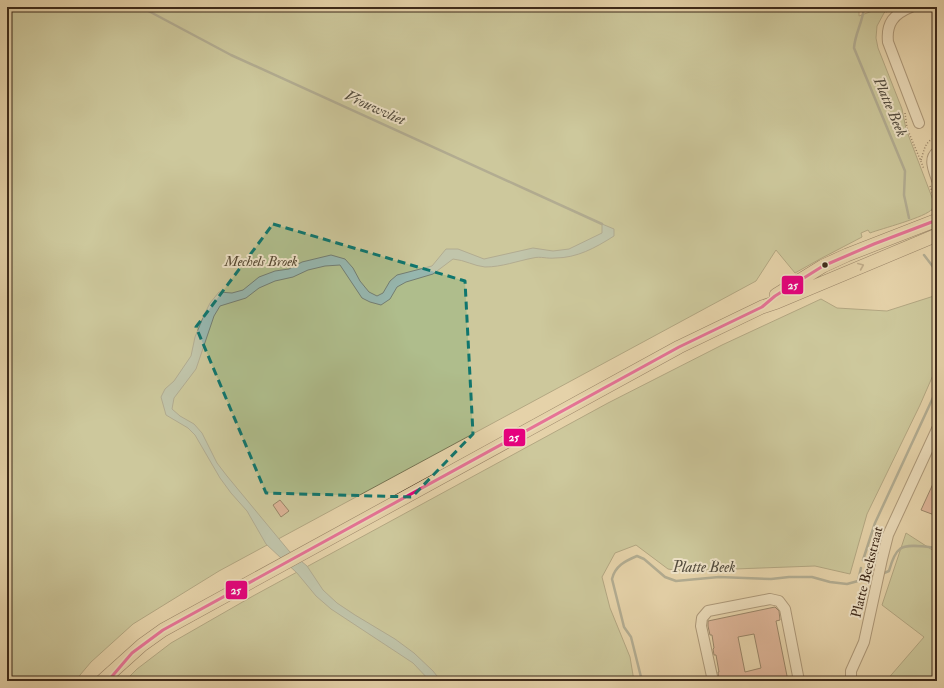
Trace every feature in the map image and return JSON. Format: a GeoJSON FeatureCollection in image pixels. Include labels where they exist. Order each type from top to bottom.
{"type":"FeatureCollection","features":[{"type":"Feature","properties":{"kind":"main road"},"geometry":{"type":"LineString","coordinates":[[762,307],[775,296],[823,266],[935,216]]}},
{"type":"Feature","properties":{"kind":"main road"},"geometry":{"type":"LineString","coordinates":[[102,681],[132,653],[163,630],[678,347],[762,307],[937,235]]}},
{"type":"Feature","properties":{"kind":"main road"},"geometry":{"type":"LineString","coordinates":[[108,681],[132,653]]}},
{"type":"Feature","properties":{"kind":"street"},"geometry":{"type":"LineString","coordinates":[[911,7],[903,10],[890,22],[887,36],[919,123]]}},
{"type":"Feature","properties":{"kind":"street"},"geometry":{"type":"LineString","coordinates":[[937,152],[933,155],[932,161],[932,166],[937,180]]}},
{"type":"Feature","properties":{"kind":"street","name":"Platte Beekstraat"},"geometry":{"type":"LineString","coordinates":[[851,681],[851,671],[864,642],[888,535],[937,429]]}},
{"type":"Feature","properties":{"kind":"street"},"geometry":{"type":"LineString","coordinates":[[712,681],[701,626],[702,618],[708,611],[770,599],[779,601],[785,609],[799,681]]}},
{"type":"Feature","properties":{"kind":"path"},"geometry":{"type":"LineString","coordinates":[[882,7],[887,12]]}},
{"type":"Feature","properties":{"kind":"path"},"geometry":{"type":"LineString","coordinates":[[921,161],[927,143],[934,138],[937,138]]}},
{"type":"Feature","properties":{"kind":"path"},"geometry":{"type":"LineString","coordinates":[[935,216],[937,203]]}},
{"type":"Feature","properties":{"kind":"highlighted area"},"geometry":{"type":"Polygon","coordinates":[[[273,224],[465,281],[473,434],[412,497],[266,493],[196,327],[273,224]]]}},
{"type":"Feature","properties":{"kind":"green space","name":"Mechels Broek"},"geometry":{"type":"Polygon","coordinates":[[[7,7],[859,7],[859,16],[883,7],[890,7],[884,13],[877,26],[876,38],[878,48],[902,109],[906,129],[933,200],[933,207],[922,216],[870,233],[868,230],[861,233],[862,237],[795,273],[776,250],[756,281],[219,571],[133,624],[91,662],[75,681],[7,681],[7,7]]]}},
{"type":"Feature","properties":{"kind":"green space"},"geometry":{"type":"Polygon","coordinates":[[[937,295],[937,366],[920,405],[867,514],[850,574],[815,566],[681,571],[668,569],[636,545],[615,553],[602,577],[610,608],[630,657],[634,681],[125,681],[137,669],[171,643],[253,596],[608,403],[722,345],[821,299],[837,308],[887,311],[937,295]]]}},
{"type":"Feature","properties":{"kind":"green space"},"geometry":{"type":"Polygon","coordinates":[[[906,533],[937,553],[937,681],[886,681],[924,637],[882,605],[906,533]]]}},
{"type":"Feature","properties":{"kind":"water"},"geometry":{"type":"Polygon","coordinates":[[[602,224],[614,229],[614,236],[593,248],[578,254],[563,258],[536,257],[491,267],[485,267],[453,259],[433,274],[406,282],[397,287],[390,299],[381,305],[362,298],[340,265],[325,266],[308,270],[293,277],[275,281],[259,288],[246,298],[220,306],[214,316],[196,369],[174,398],[172,409],[180,416],[194,424],[202,433],[217,463],[227,476],[289,551],[307,566],[323,590],[337,603],[395,639],[414,653],[441,681],[430,681],[413,663],[331,609],[316,596],[297,573],[266,544],[247,511],[220,478],[195,435],[188,428],[166,415],[161,397],[165,389],[174,381],[191,356],[195,337],[204,315],[210,303],[219,292],[232,293],[243,290],[259,277],[275,271],[289,269],[302,262],[331,255],[345,259],[369,292],[377,296],[383,293],[390,281],[397,275],[432,266],[446,249],[458,249],[484,259],[533,248],[553,251],[569,249],[602,233],[602,224]]]}},
{"type":"Feature","properties":{"kind":"building"},"geometry":{"type":"Polygon","coordinates":[[[937,475],[937,516],[921,510],[937,475]]]}},
{"type":"Feature","properties":{"kind":"building"},"geometry":{"type":"Polygon","coordinates":[[[280,500],[289,511],[281,517],[273,505],[280,500]]]}},
{"type":"Feature","properties":{"kind":"building"},"geometry":{"type":"Polygon","coordinates":[[[775,607],[779,611],[780,620],[776,621],[788,681],[719,681],[716,655],[714,655],[712,635],[710,635],[708,621],[775,607]],[[754,634],[738,637],[745,672],[761,668],[754,634]]]}},
{"type":"Feature","properties":{"kind":"waterway","name":"Vrouwvliet"},"geometry":{"type":"LineString","coordinates":[[141,7],[231,55],[602,224]]}},
{"type":"Feature","properties":{"kind":"waterway","name":"Platte Beek"},"geometry":{"type":"LineString","coordinates":[[864,7],[854,48],[905,171],[904,195],[909,218]]}},
{"type":"Feature","properties":{"kind":"waterway","name":"Platte Beek"},"geometry":{"type":"LineString","coordinates":[[924,255],[937,272]]}},
{"type":"Feature","properties":{"kind":"waterway","name":"Platte Beek"},"geometry":{"type":"LineString","coordinates":[[863,560],[875,523],[937,389]]}},
{"type":"Feature","properties":{"kind":"waterway"},"geometry":{"type":"LineString","coordinates":[[884,573],[889,571],[894,556],[903,547],[917,546],[937,548]]}},
{"type":"Feature","properties":{"kind":"waterway","name":"Platte Beek"},"geometry":{"type":"LineString","coordinates":[[642,681],[631,637],[624,627],[612,579],[613,574],[618,567],[628,560],[637,556],[644,559],[665,577],[676,581],[719,577],[771,579],[812,577],[830,582],[847,584],[858,581],[861,568]]}},
{"type":"Feature","properties":{"kind":"transit line","name":"25"},"geometry":{"type":"LineString","coordinates":[[108,681],[132,653],[163,630],[679,347],[762,307],[775,296],[823,266],[874,244],[937,220]]}}]}
